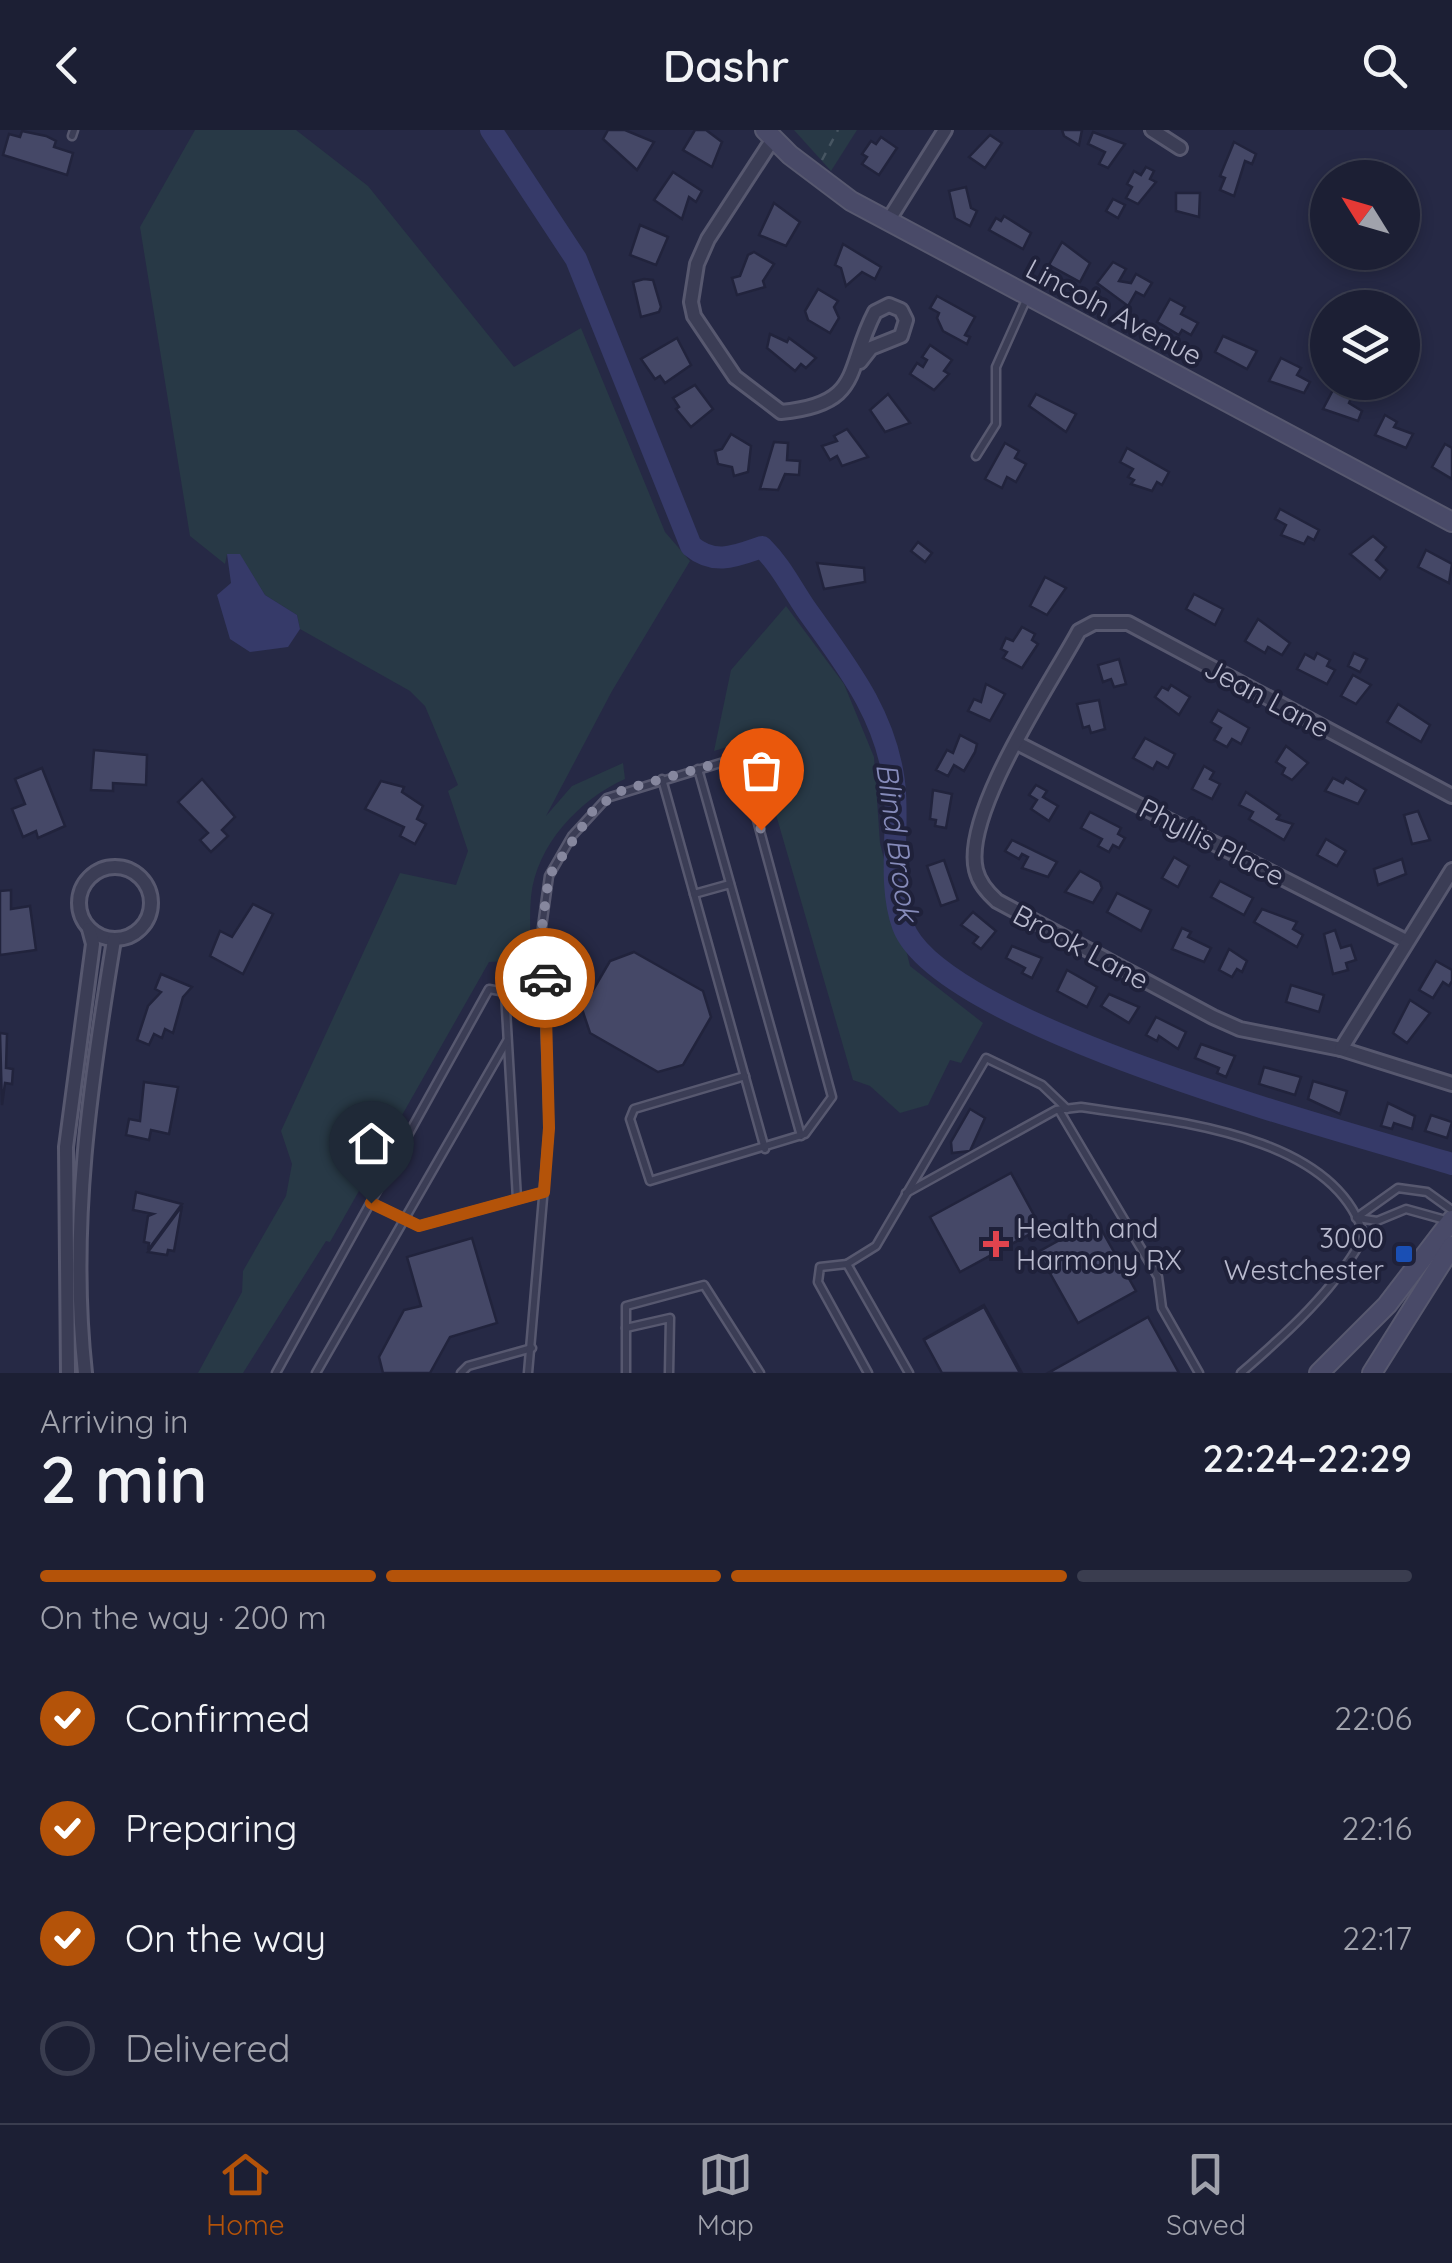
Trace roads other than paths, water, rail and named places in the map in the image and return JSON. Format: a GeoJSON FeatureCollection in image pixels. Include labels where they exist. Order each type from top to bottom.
{"type":"FeatureCollection","features":[{"type":"Feature","properties":{"kind":"street"},"geometry":{"type":"LineString","coordinates":[[888,221],[946,130]]}},
{"type":"Feature","properties":{"kind":"street"},"geometry":{"type":"LineString","coordinates":[[1152,130],[1180,148]]}},
{"type":"Feature","properties":{"kind":"street"},"geometry":{"type":"LineString","coordinates":[[769,135],[696,264],[691,302],[694,316],[735,376],[781,412],[816,409],[836,396],[871,348],[900,336],[906,320],[901,310],[889,305],[875,312],[860,362]]}},
{"type":"Feature","properties":{"kind":"street","name":"Lincoln Avenue"},"geometry":{"type":"LineString","coordinates":[[769,135],[825,183],[888,221],[1452,522]]}},
{"type":"Feature","properties":{"kind":"street","name":"Jean Lane"},"geometry":{"type":"LineString","coordinates":[[1079,632],[1094,623],[1128,623],[1452,796]]}},
{"type":"Feature","properties":{"kind":"street","name":"Brook Lane"},"geometry":{"type":"LineString","coordinates":[[1079,632],[982,810],[975,840],[975,867],[987,891],[1032,922],[1213,1017],[1240,1028],[1341,1049],[1452,1084]]}},
{"type":"Feature","properties":{"kind":"street","name":"Phyllis Place"},"geometry":{"type":"LineString","coordinates":[[1017,742],[1406,941]]}},
{"type":"Feature","properties":{"kind":"street"},"geometry":{"type":"LineString","coordinates":[[68,1373],[66,1147],[93,944],[80,915],[81,889],[98,870],[127,868],[147,885],[151,910],[138,932],[114,940],[89,930]]}},
{"type":"Feature","properties":{"kind":"street"},"geometry":{"type":"LineString","coordinates":[[1341,1049],[1452,870]]}},
{"type":"Feature","properties":{"kind":"street"},"geometry":{"type":"LineString","coordinates":[[85,1373],[80,1259],[82,1156],[114,940]]}},
{"type":"Feature","properties":{"kind":"street"},"geometry":{"type":"LineString","coordinates":[[1318,1373],[1387,1305],[1452,1221]]}},
{"type":"Feature","properties":{"kind":"street"},"geometry":{"type":"LineString","coordinates":[[1372,1373],[1452,1246]]}},
{"type":"Feature","properties":{"kind":"lane"},"geometry":{"type":"LineString","coordinates":[[976,456],[996,424],[996,367],[1027,297]]}},
{"type":"Feature","properties":{"kind":"lane"},"geometry":{"type":"LineString","coordinates":[[528,1373],[549,1128],[542,927],[549,876],[594,809],[623,790],[740,757],[832,1097],[814,1128],[802,1136],[650,1181],[630,1119],[638,1106],[745,1076]]}},
{"type":"Feature","properties":{"kind":"lane"},"geometry":{"type":"LineString","coordinates":[[698,769],[802,1136]]}},
{"type":"Feature","properties":{"kind":"lane"},"geometry":{"type":"LineString","coordinates":[[662,780],[765,1148]]}},
{"type":"Feature","properties":{"kind":"lane"},"geometry":{"type":"LineString","coordinates":[[694,894],[730,884]]}},
{"type":"Feature","properties":{"kind":"lane"},"geometry":{"type":"LineString","coordinates":[[276,1373],[489,989],[506,992],[517,1199]]}},
{"type":"Feature","properties":{"kind":"lane"},"geometry":{"type":"LineString","coordinates":[[316,1373],[407,1223],[508,1040]]}},
{"type":"Feature","properties":{"kind":"lane"},"geometry":{"type":"LineString","coordinates":[[868,1373],[818,1282],[820,1267],[848,1264],[876,1246],[986,1058],[1042,1085],[1063,1109],[1158,1277],[1162,1308],[1199,1373]]}},
{"type":"Feature","properties":{"kind":"lane"},"geometry":{"type":"LineString","coordinates":[[906,1193],[1063,1109],[1126,1114],[1278,1147],[1336,1187],[1364,1236],[1351,1261],[1284,1336],[1241,1373]]}},
{"type":"Feature","properties":{"kind":"lane"},"geometry":{"type":"LineString","coordinates":[[1356,1218],[1398,1188],[1427,1192],[1452,1210]]}},
{"type":"Feature","properties":{"kind":"lane"},"geometry":{"type":"LineString","coordinates":[[371,1203],[419,1226],[544,1192]]}},
{"type":"Feature","properties":{"kind":"lane"},"geometry":{"type":"LineString","coordinates":[[1356,1218],[1377,1221],[1406,1208],[1452,1221]]}},
{"type":"Feature","properties":{"kind":"lane"},"geometry":{"type":"LineString","coordinates":[[848,1264],[909,1373]]}},
{"type":"Feature","properties":{"kind":"lane"},"geometry":{"type":"LineString","coordinates":[[626,1373],[626,1306],[704,1285],[760,1373]]}},
{"type":"Feature","properties":{"kind":"lane"},"geometry":{"type":"LineString","coordinates":[[626,1328],[670,1318],[668,1373]]}},
{"type":"Feature","properties":{"kind":"lane"},"geometry":{"type":"LineString","coordinates":[[461,1373],[468,1366],[532,1348]]}},
{"type":"Feature","properties":{"kind":"water"},"geometry":{"type":"Polygon","coordinates":[[[227,554],[240,554],[265,595],[297,615],[300,629],[288,647],[250,652],[230,639],[217,595],[231,583],[227,554]]]}},
{"type":"Feature","properties":{"kind":"waterway","name":"Blind Brook"},"geometry":{"type":"LineString","coordinates":[[491,130],[576,259],[691,546],[717,557],[762,547],[861,690],[882,734],[894,782],[898,909],[903,926],[933,964],[989,1001],[1065,1037],[1241,1101],[1452,1164]]}},
{"type":"Feature","properties":{"kind":"place","name":"Health and Harmony RX"},"geometry":{"type":"Point","coordinates":[996,1244]}},
{"type":"Feature","properties":{"kind":"place","name":"3000 Westchester"},"geometry":{"type":"Point","coordinates":[1404,1254]}}]}
